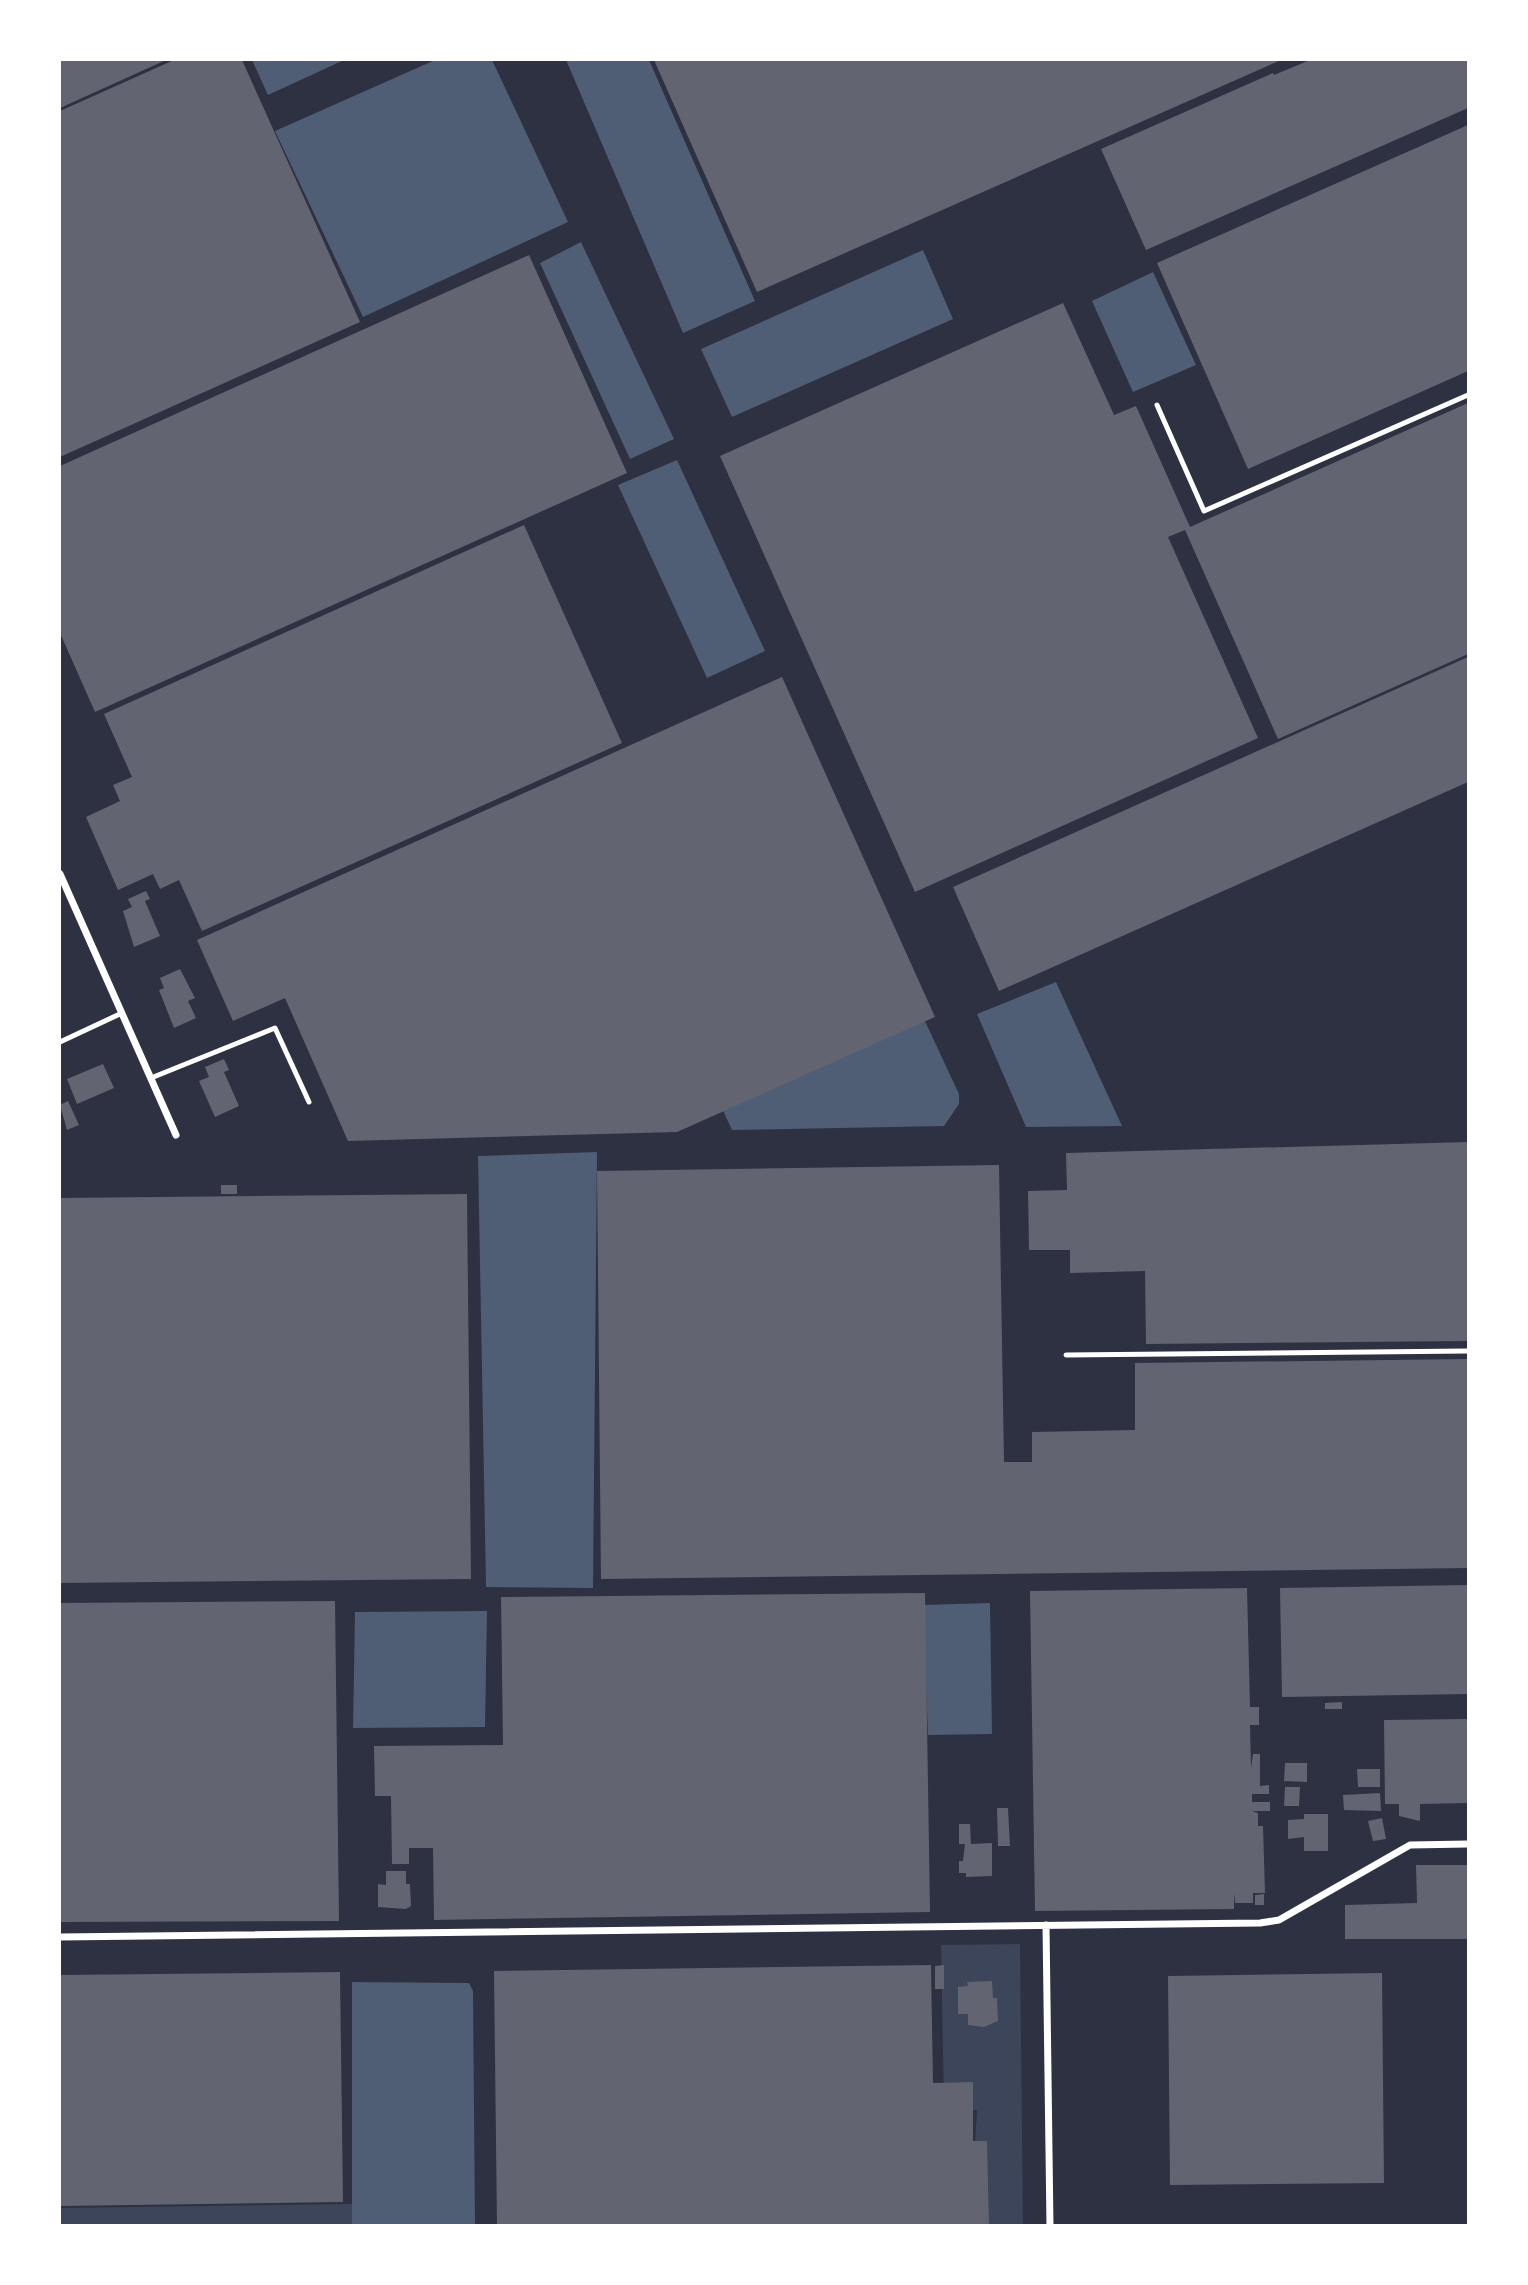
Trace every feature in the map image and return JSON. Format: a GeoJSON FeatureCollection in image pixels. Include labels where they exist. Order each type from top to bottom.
{"type":"FeatureCollection","features":[{"type":"Feature","properties":{"kind":"street"},"geometry":{"type":"LineString","coordinates":[[60,874],[176,1135]]}},
{"type":"Feature","properties":{"kind":"street"},"geometry":{"type":"LineString","coordinates":[[60,1937],[1260,1923],[1279,1920],[1410,1845],[1468,1844]]}},
{"type":"Feature","properties":{"kind":"street"},"geometry":{"type":"LineString","coordinates":[[1046,1925],[1050,2225]]}},
{"type":"Feature","properties":{"kind":"lane"},"geometry":{"type":"LineString","coordinates":[[1157,405],[1204,511],[1468,395]]}},
{"type":"Feature","properties":{"kind":"lane"},"geometry":{"type":"LineString","coordinates":[[60,1042],[122,1013]]}},
{"type":"Feature","properties":{"kind":"lane"},"geometry":{"type":"LineString","coordinates":[[151,1078],[275,1028],[309,1102]]}},
{"type":"Feature","properties":{"kind":"lane"},"geometry":{"type":"LineString","coordinates":[[1066,1355],[1468,1352]]}},
{"type":"Feature","properties":{"kind":"shaded area"},"geometry":{"type":"Polygon","coordinates":[[[252,60],[344,60],[268,95],[252,60]]]}},
{"type":"Feature","properties":{"kind":"shaded area"},"geometry":{"type":"Polygon","coordinates":[[[435,60],[492,60],[568,222],[363,317],[275,131],[435,60]]]}},
{"type":"Feature","properties":{"kind":"shaded area"},"geometry":{"type":"Polygon","coordinates":[[[566,60],[649,60],[755,301],[683,333],[566,60]]]}},
{"type":"Feature","properties":{"kind":"shaded area"},"geometry":{"type":"Polygon","coordinates":[[[581,242],[674,439],[630,459],[540,263],[581,242]]]}},
{"type":"Feature","properties":{"kind":"shaded area"},"geometry":{"type":"Polygon","coordinates":[[[923,250],[953,319],[732,417],[701,349],[923,250]]]}},
{"type":"Feature","properties":{"kind":"shaded area"},"geometry":{"type":"Polygon","coordinates":[[[1153,272],[1196,365],[1133,392],[1092,301],[1153,272]]]}},
{"type":"Feature","properties":{"kind":"shaded area"},"geometry":{"type":"Polygon","coordinates":[[[677,460],[765,651],[707,678],[618,485],[677,460]]]}},
{"type":"Feature","properties":{"kind":"shaded area"},"geometry":{"type":"Polygon","coordinates":[[[895,957],[959,1094],[959,1104],[944,1126],[732,1130],[693,1046],[895,957]]]}},
{"type":"Feature","properties":{"kind":"shaded area"},"geometry":{"type":"Polygon","coordinates":[[[1056,982],[1122,1126],[1026,1127],[977,1014],[1056,982]]]}},
{"type":"Feature","properties":{"kind":"shaded area"},"geometry":{"type":"Polygon","coordinates":[[[597,1152],[593,1588],[486,1587],[478,1156],[597,1152]]]}},
{"type":"Feature","properties":{"kind":"shaded area"},"geometry":{"type":"Polygon","coordinates":[[[990,1603],[992,1734],[928,1735],[923,1605],[990,1603]]]}},
{"type":"Feature","properties":{"kind":"shaded area"},"geometry":{"type":"Polygon","coordinates":[[[487,1611],[485,1727],[353,1728],[355,1612],[487,1611]]]}},
{"type":"Feature","properties":{"kind":"shaded area"},"geometry":{"type":"Polygon","coordinates":[[[1020,1944],[1023,2225],[944,2225],[975,2143],[977,2110],[944,2109],[941,1945],[1020,1944]]]}},
{"type":"Feature","properties":{"kind":"shaded area"},"geometry":{"type":"Polygon","coordinates":[[[352,1982],[469,1983],[473,1991],[475,2225],[352,2225],[352,1982]]]}},
{"type":"Feature","properties":{"kind":"shaded area"},"geometry":{"type":"Polygon","coordinates":[[[352,2204],[352,2225],[60,2225],[60,2208],[352,2204]]]}},
{"type":"Feature","properties":{"kind":"building"},"geometry":{"type":"Polygon","coordinates":[[[60,60],[166,60],[60,108],[60,60]]]}},
{"type":"Feature","properties":{"kind":"building"},"geometry":{"type":"Polygon","coordinates":[[[174,60],[242,60],[360,322],[60,457],[60,111],[174,60]]]}},
{"type":"Feature","properties":{"kind":"building"},"geometry":{"type":"Polygon","coordinates":[[[654,60],[1281,60],[757,292],[654,60]]]}},
{"type":"Feature","properties":{"kind":"building"},"geometry":{"type":"Polygon","coordinates":[[[1310,60],[1468,60],[1468,108],[1146,250],[1101,149],[1273,73],[1274,75],[1310,60]]]}},
{"type":"Feature","properties":{"kind":"building"},"geometry":{"type":"Polygon","coordinates":[[[1468,125],[1468,371],[1248,469],[1157,263],[1468,125]]]}},
{"type":"Feature","properties":{"kind":"building"},"geometry":{"type":"Polygon","coordinates":[[[529,255],[627,473],[95,712],[60,633],[60,466],[529,255]]]}},
{"type":"Feature","properties":{"kind":"building"},"geometry":{"type":"Polygon","coordinates":[[[1063,303],[1114,415],[1136,406],[1190,527],[1468,403],[1468,654],[1278,739],[1185,530],[1168,537],[1258,738],[915,892],[720,456],[1063,303]]]}},
{"type":"Feature","properties":{"kind":"building"},"geometry":{"type":"Polygon","coordinates":[[[524,525],[622,743],[202,931],[179,880],[160,889],[153,874],[118,890],[86,817],[120,801],[113,785],[132,777],[104,714],[524,525]]]}},
{"type":"Feature","properties":{"kind":"building"},"geometry":{"type":"Polygon","coordinates":[[[1468,657],[1468,782],[999,991],[953,887],[1468,657]]]}},
{"type":"Feature","properties":{"kind":"building"},"geometry":{"type":"Polygon","coordinates":[[[782,677],[935,1017],[677,1132],[348,1141],[285,998],[233,1021],[197,940],[782,677]]]}},
{"type":"Feature","properties":{"kind":"building"},"geometry":{"type":"Polygon","coordinates":[[[146,891],[150,899],[145,901],[160,936],[134,947],[123,911],[132,907],[128,899],[146,891]]]}},
{"type":"Feature","properties":{"kind":"building"},"geometry":{"type":"Polygon","coordinates":[[[180,969],[195,998],[188,1001],[196,1018],[174,1028],[159,990],[164,988],[160,978],[180,969]]]}},
{"type":"Feature","properties":{"kind":"building"},"geometry":{"type":"Polygon","coordinates":[[[224,1059],[229,1070],[224,1072],[239,1106],[215,1117],[199,1081],[209,1077],[205,1067],[224,1059]]]}},
{"type":"Feature","properties":{"kind":"building"},"geometry":{"type":"Polygon","coordinates":[[[103,1064],[114,1088],[77,1104],[67,1079],[103,1064]]]}},
{"type":"Feature","properties":{"kind":"building"},"geometry":{"type":"Polygon","coordinates":[[[68,1101],[79,1125],[67,1130],[60,1105],[68,1101]]]}},
{"type":"Feature","properties":{"kind":"building"},"geometry":{"type":"Polygon","coordinates":[[[1468,1142],[1468,1341],[1146,1344],[1145,1271],[1070,1273],[1070,1250],[1029,1250],[1028,1191],[1067,1190],[1066,1153],[1468,1142]]]}},
{"type":"Feature","properties":{"kind":"building"},"geometry":{"type":"Polygon","coordinates":[[[999,1165],[1004,1462],[1032,1462],[1032,1432],[1135,1430],[1135,1363],[1468,1359],[1468,1568],[601,1579],[597,1171],[999,1165]]]}},
{"type":"Feature","properties":{"kind":"building"},"geometry":{"type":"Polygon","coordinates":[[[221,1185],[237,1185],[237,1194],[221,1194],[221,1185]]]}},
{"type":"Feature","properties":{"kind":"building"},"geometry":{"type":"Polygon","coordinates":[[[467,1194],[471,1579],[60,1583],[60,1198],[467,1194]]]}},
{"type":"Feature","properties":{"kind":"building"},"geometry":{"type":"Polygon","coordinates":[[[1468,1585],[1468,1694],[1282,1697],[1280,1588],[1468,1585]]]}},
{"type":"Feature","properties":{"kind":"building"},"geometry":{"type":"Polygon","coordinates":[[[1247,1588],[1250,1707],[1259,1707],[1259,1725],[1250,1725],[1251,1768],[1253,1754],[1260,1754],[1260,1786],[1269,1785],[1269,1794],[1252,1794],[1252,1802],[1270,1802],[1270,1811],[1252,1811],[1258,1813],[1258,1826],[1263,1826],[1265,1893],[1253,1893],[1253,1903],[1235,1903],[1234,1893],[1234,1909],[1035,1911],[1030,1591],[1247,1588]]]}},
{"type":"Feature","properties":{"kind":"building"},"geometry":{"type":"Polygon","coordinates":[[[925,1593],[930,1912],[434,1920],[433,1848],[409,1848],[409,1864],[392,1864],[391,1796],[375,1796],[374,1746],[503,1745],[501,1597],[925,1593]]]}},
{"type":"Feature","properties":{"kind":"building"},"geometry":{"type":"Polygon","coordinates":[[[335,1601],[339,1921],[60,1922],[60,1603],[335,1601]]]}},
{"type":"Feature","properties":{"kind":"building"},"geometry":{"type":"Polygon","coordinates":[[[1342,1702],[1342,1709],[1325,1709],[1325,1703],[1342,1702]]]}},
{"type":"Feature","properties":{"kind":"building"},"geometry":{"type":"Polygon","coordinates":[[[1468,1719],[1468,1803],[1420,1804],[1420,1821],[1399,1816],[1399,1804],[1385,1804],[1384,1720],[1468,1719]]]}},
{"type":"Feature","properties":{"kind":"building"},"geometry":{"type":"Polygon","coordinates":[[[1285,1763],[1307,1763],[1307,1782],[1284,1781],[1285,1763]]]}},
{"type":"Feature","properties":{"kind":"building"},"geometry":{"type":"Polygon","coordinates":[[[1357,1769],[1380,1769],[1380,1787],[1358,1787],[1357,1769]]]}},
{"type":"Feature","properties":{"kind":"building"},"geometry":{"type":"Polygon","coordinates":[[[1285,1787],[1300,1787],[1299,1806],[1284,1806],[1285,1787]]]}},
{"type":"Feature","properties":{"kind":"building"},"geometry":{"type":"Polygon","coordinates":[[[1380,1793],[1381,1811],[1344,1810],[1343,1795],[1380,1793]]]}},
{"type":"Feature","properties":{"kind":"building"},"geometry":{"type":"Polygon","coordinates":[[[997,1808],[1008,1808],[1010,1846],[998,1846],[997,1808]]]}},
{"type":"Feature","properties":{"kind":"building"},"geometry":{"type":"Polygon","coordinates":[[[1304,1814],[1328,1814],[1328,1851],[1304,1851],[1304,1837],[1288,1839],[1288,1820],[1304,1819],[1304,1814]]]}},
{"type":"Feature","properties":{"kind":"building"},"geometry":{"type":"Polygon","coordinates":[[[1382,1818],[1386,1839],[1373,1841],[1368,1821],[1382,1818]]]}},
{"type":"Feature","properties":{"kind":"building"},"geometry":{"type":"Polygon","coordinates":[[[959,1824],[970,1824],[971,1844],[992,1843],[992,1876],[966,1877],[966,1873],[959,1873],[959,1861],[963,1861],[965,1844],[959,1844],[959,1824]]]}},
{"type":"Feature","properties":{"kind":"building"},"geometry":{"type":"Polygon","coordinates":[[[1416,1865],[1468,1865],[1468,1939],[1345,1939],[1345,1905],[1417,1903],[1416,1865]]]}},
{"type":"Feature","properties":{"kind":"building"},"geometry":{"type":"Polygon","coordinates":[[[386,1871],[406,1871],[406,1884],[410,1884],[411,1906],[406,1909],[378,1907],[378,1884],[386,1885],[386,1871]]]}},
{"type":"Feature","properties":{"kind":"building"},"geometry":{"type":"Polygon","coordinates":[[[1264,1894],[1264,1905],[1255,1905],[1255,1895],[1264,1894]]]}},
{"type":"Feature","properties":{"kind":"building"},"geometry":{"type":"Polygon","coordinates":[[[931,1965],[933,2083],[973,2082],[973,2141],[987,2141],[989,2226],[497,2226],[494,1971],[931,1965]]]}},
{"type":"Feature","properties":{"kind":"building"},"geometry":{"type":"Polygon","coordinates":[[[944,1965],[944,1989],[935,1989],[935,1966],[944,1965]]]}},
{"type":"Feature","properties":{"kind":"building"},"geometry":{"type":"Polygon","coordinates":[[[340,1972],[343,2202],[60,2206],[60,1975],[340,1972]]]}},
{"type":"Feature","properties":{"kind":"building"},"geometry":{"type":"Polygon","coordinates":[[[1382,1973],[1384,2183],[1170,2185],[1168,1976],[1382,1973]]]}},
{"type":"Feature","properties":{"kind":"building"},"geometry":{"type":"Polygon","coordinates":[[[992,1981],[993,1998],[997,1998],[998,2021],[984,2027],[968,2025],[968,2014],[958,2014],[958,1987],[968,1986],[967,1982],[992,1981]]]}}]}
